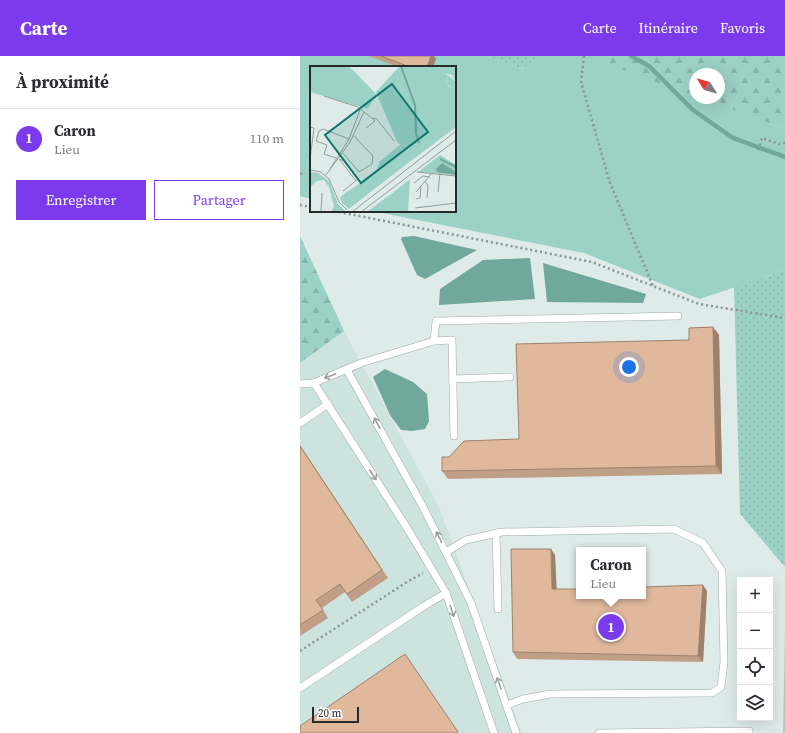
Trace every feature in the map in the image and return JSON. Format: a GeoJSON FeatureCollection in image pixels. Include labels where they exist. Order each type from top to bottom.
{"type":"FeatureCollection","features":[{"type":"Feature","properties":{"kind":"lane"},"geometry":{"type":"LineString","coordinates":[[434,342],[436,321],[678,316]]}},
{"type":"Feature","properties":{"kind":"lane"},"geometry":{"type":"LineString","coordinates":[[300,384],[314,383],[361,363],[434,342],[452,340],[454,436]]}},
{"type":"Feature","properties":{"kind":"lane"},"geometry":{"type":"LineString","coordinates":[[347,370],[422,505],[471,603],[516,733]]}},
{"type":"Feature","properties":{"kind":"lane"},"geometry":{"type":"LineString","coordinates":[[453,379],[510,377]]}},
{"type":"Feature","properties":{"kind":"lane"},"geometry":{"type":"LineString","coordinates":[[314,383],[407,528],[446,593],[494,733]]}},
{"type":"Feature","properties":{"kind":"lane"},"geometry":{"type":"LineString","coordinates":[[300,423],[328,404]]}},
{"type":"Feature","properties":{"kind":"lane"},"geometry":{"type":"LineString","coordinates":[[446,552],[466,540],[502,532],[674,529],[703,543],[722,570],[724,662],[720,687],[712,693],[550,694],[523,699],[507,706]]}},
{"type":"Feature","properties":{"kind":"lane"},"geometry":{"type":"LineString","coordinates":[[496,533],[498,609]]}},
{"type":"Feature","properties":{"kind":"lane"},"geometry":{"type":"LineString","coordinates":[[300,688],[446,593]]}},
{"type":"Feature","properties":{"kind":"lane"},"geometry":{"type":"LineString","coordinates":[[599,733],[749,731],[749,733]]}},
{"type":"Feature","properties":{"kind":"path"},"geometry":{"type":"LineString","coordinates":[[584,56],[581,82],[610,183],[653,286]]}},
{"type":"Feature","properties":{"kind":"path"},"geometry":{"type":"LineString","coordinates":[[758,150],[762,138],[779,144],[785,143]]}},
{"type":"Feature","properties":{"kind":"path"},"geometry":{"type":"LineString","coordinates":[[300,174],[304,173]]}},
{"type":"Feature","properties":{"kind":"path"},"geometry":{"type":"LineString","coordinates":[[300,205],[310,207]]}},
{"type":"Feature","properties":{"kind":"path"},"geometry":{"type":"LineString","coordinates":[[339,212],[592,262],[699,304],[785,318]]}},
{"type":"Feature","properties":{"kind":"path"},"geometry":{"type":"LineString","coordinates":[[300,651],[431,568]]}},
{"type":"Feature","properties":{"kind":"shaded area"},"geometry":{"type":"Polygon","coordinates":[[[414,236],[477,250],[425,279],[417,275],[401,239],[402,237],[414,236]]]}},
{"type":"Feature","properties":{"kind":"shaded area"},"geometry":{"type":"Polygon","coordinates":[[[530,258],[535,299],[439,305],[440,289],[483,260],[530,258]]]}},
{"type":"Feature","properties":{"kind":"shaded area"},"geometry":{"type":"Polygon","coordinates":[[[543,263],[646,294],[643,303],[547,302],[543,263]]]}},
{"type":"Feature","properties":{"kind":"shaded area"},"geometry":{"type":"Polygon","coordinates":[[[344,331],[439,507],[522,733],[300,733],[300,363],[344,331]]]}},
{"type":"Feature","properties":{"kind":"shaded area"},"geometry":{"type":"Polygon","coordinates":[[[385,369],[413,382],[427,394],[429,421],[425,429],[412,431],[401,430],[390,415],[373,377],[385,369]]]}},
{"type":"Feature","properties":{"kind":"green space"},"geometry":{"type":"Polygon","coordinates":[[[300,56],[486,56],[523,69],[541,56],[585,56],[689,94],[689,104],[717,104],[785,129],[785,270],[700,299],[584,253],[377,212],[456,212],[456,66],[310,66],[310,199],[300,196],[300,56]]]}},
{"type":"Feature","properties":{"kind":"green space"},"geometry":{"type":"Polygon","coordinates":[[[486,56],[541,56],[523,69],[486,56]]]}},
{"type":"Feature","properties":{"kind":"green space"},"geometry":{"type":"Polygon","coordinates":[[[583,56],[785,56],[785,129],[715,104],[725,104],[725,68],[689,68],[689,95],[583,56]]]}},
{"type":"Feature","properties":{"kind":"green space"},"geometry":{"type":"Polygon","coordinates":[[[300,236],[344,331],[300,363],[300,236]]]}},
{"type":"Feature","properties":{"kind":"green space"},"geometry":{"type":"Polygon","coordinates":[[[785,270],[785,567],[740,514],[734,287],[785,270]]]}},
{"type":"Feature","properties":{"kind":"green space"},"geometry":{"type":"Polygon","coordinates":[[[785,630],[785,733],[783,733],[785,630]]]}},
{"type":"Feature","properties":{"kind":"building"},"geometry":{"type":"Polygon","coordinates":[[[381,56],[431,56],[427,66],[407,66],[381,56]]]}},
{"type":"Feature","properties":{"kind":"building"},"geometry":{"type":"Polygon","coordinates":[[[713,327],[716,466],[442,471],[442,457],[449,457],[464,441],[519,439],[516,344],[689,340],[689,328],[713,327]]]}},
{"type":"Feature","properties":{"kind":"building"},"geometry":{"type":"Polygon","coordinates":[[[300,446],[382,570],[347,594],[340,584],[316,600],[323,610],[300,625],[300,446]]]}},
{"type":"Feature","properties":{"kind":"building"},"geometry":{"type":"Polygon","coordinates":[[[511,549],[551,549],[552,589],[576,589],[576,599],[646,599],[646,587],[703,585],[698,656],[513,652],[511,549]]]}},
{"type":"Feature","properties":{"kind":"building"},"geometry":{"type":"Polygon","coordinates":[[[405,654],[458,732],[457,733],[300,733],[300,726],[405,654]]]}},
{"type":"Feature","properties":{"kind":"waterway"},"geometry":{"type":"LineString","coordinates":[[631,56],[649,66],[693,110],[733,138],[785,157]]}},
{"type":"Feature","properties":{"kind":"place","name":"Caron"},"geometry":{"type":"Point","coordinates":[611,627]}}]}
